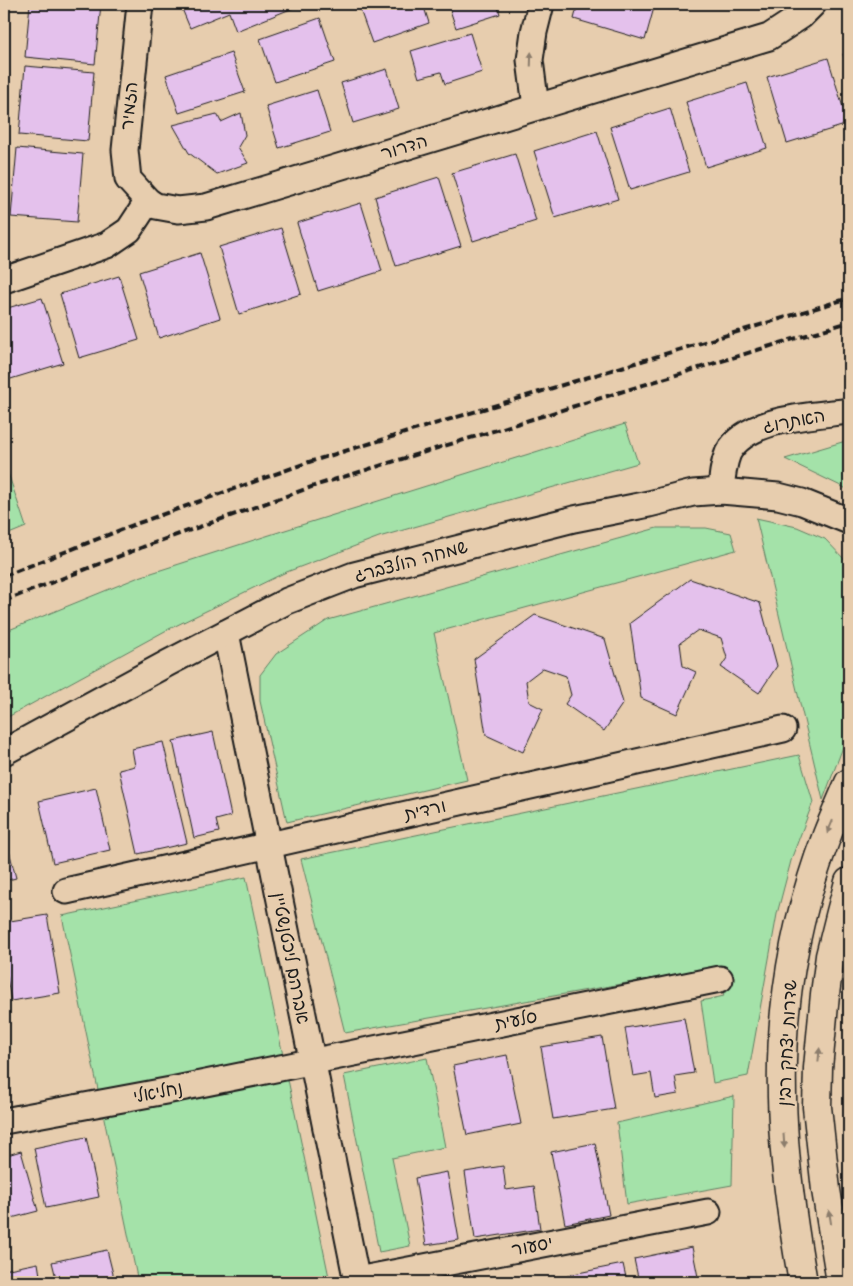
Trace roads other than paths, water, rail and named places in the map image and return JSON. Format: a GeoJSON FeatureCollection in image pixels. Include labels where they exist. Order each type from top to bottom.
{"type":"FeatureCollection","features":[{"type":"Feature","properties":{"kind":"main road","name":"שדרות יצחק רבין"},"geometry":{"type":"LineString","coordinates":[[803,1282],[787,1178],[784,1141],[782,1078],[785,1011],[794,951],[806,900],[827,835],[849,782]]}},
{"type":"Feature","properties":{"kind":"main road","name":"שדרות יצחק רבין"},"geometry":{"type":"LineString","coordinates":[[841,1282],[826,1190],[817,1107],[821,1030],[829,965],[849,882]]}},
{"type":"Feature","properties":{"kind":"street","name":"הזמיר"},"geometry":{"type":"LineString","coordinates":[[140,4],[125,150],[128,179],[148,201]]}},
{"type":"Feature","properties":{"kind":"street"},"geometry":{"type":"LineString","coordinates":[[536,107],[530,60],[541,4]]}},
{"type":"Feature","properties":{"kind":"street","name":"הדרור"},"geometry":{"type":"LineString","coordinates":[[148,201],[156,206],[178,210],[206,207],[769,37],[801,16],[813,4]]}},
{"type":"Feature","properties":{"kind":"street"},"geometry":{"type":"LineString","coordinates":[[4,280],[106,245],[129,230],[148,201]]}},
{"type":"Feature","properties":{"kind":"street","name":"האתרוג"},"geometry":{"type":"LineString","coordinates":[[721,491],[723,472],[728,454],[733,445],[744,435],[758,427],[775,422],[849,411]]}},
{"type":"Feature","properties":{"kind":"street","name":"שמחה הולצברג"},"geometry":{"type":"LineString","coordinates":[[4,752],[287,601],[354,575],[574,519],[694,493],[721,491],[778,496],[802,502],[849,521]]}},
{"type":"Feature","properties":{"kind":"street","name":"אברהם ליכטנשטיין"},"geometry":{"type":"LineString","coordinates":[[226,633],[357,1281]]}},
{"type":"Feature","properties":{"kind":"street","name":"ורדית"},"geometry":{"type":"LineString","coordinates":[[66,891],[783,729]]}},
{"type":"Feature","properties":{"kind":"street","name":"סלעית"},"geometry":{"type":"LineString","coordinates":[[312,1062],[720,979]]}},
{"type":"Feature","properties":{"kind":"street","name":"נחליאלי"},"geometry":{"type":"LineString","coordinates":[[4,1121],[312,1062]]}},
{"type":"Feature","properties":{"kind":"street","name":"יסעור"},"geometry":{"type":"LineString","coordinates":[[357,1281],[708,1212]]}},
{"type":"Feature","properties":{"kind":"railway"},"geometry":{"type":"LineString","coordinates":[[4,576],[133,525],[309,462],[849,298]]}},
{"type":"Feature","properties":{"kind":"railway"},"geometry":{"type":"LineString","coordinates":[[4,601],[143,547],[317,485],[849,322]]}}]}
